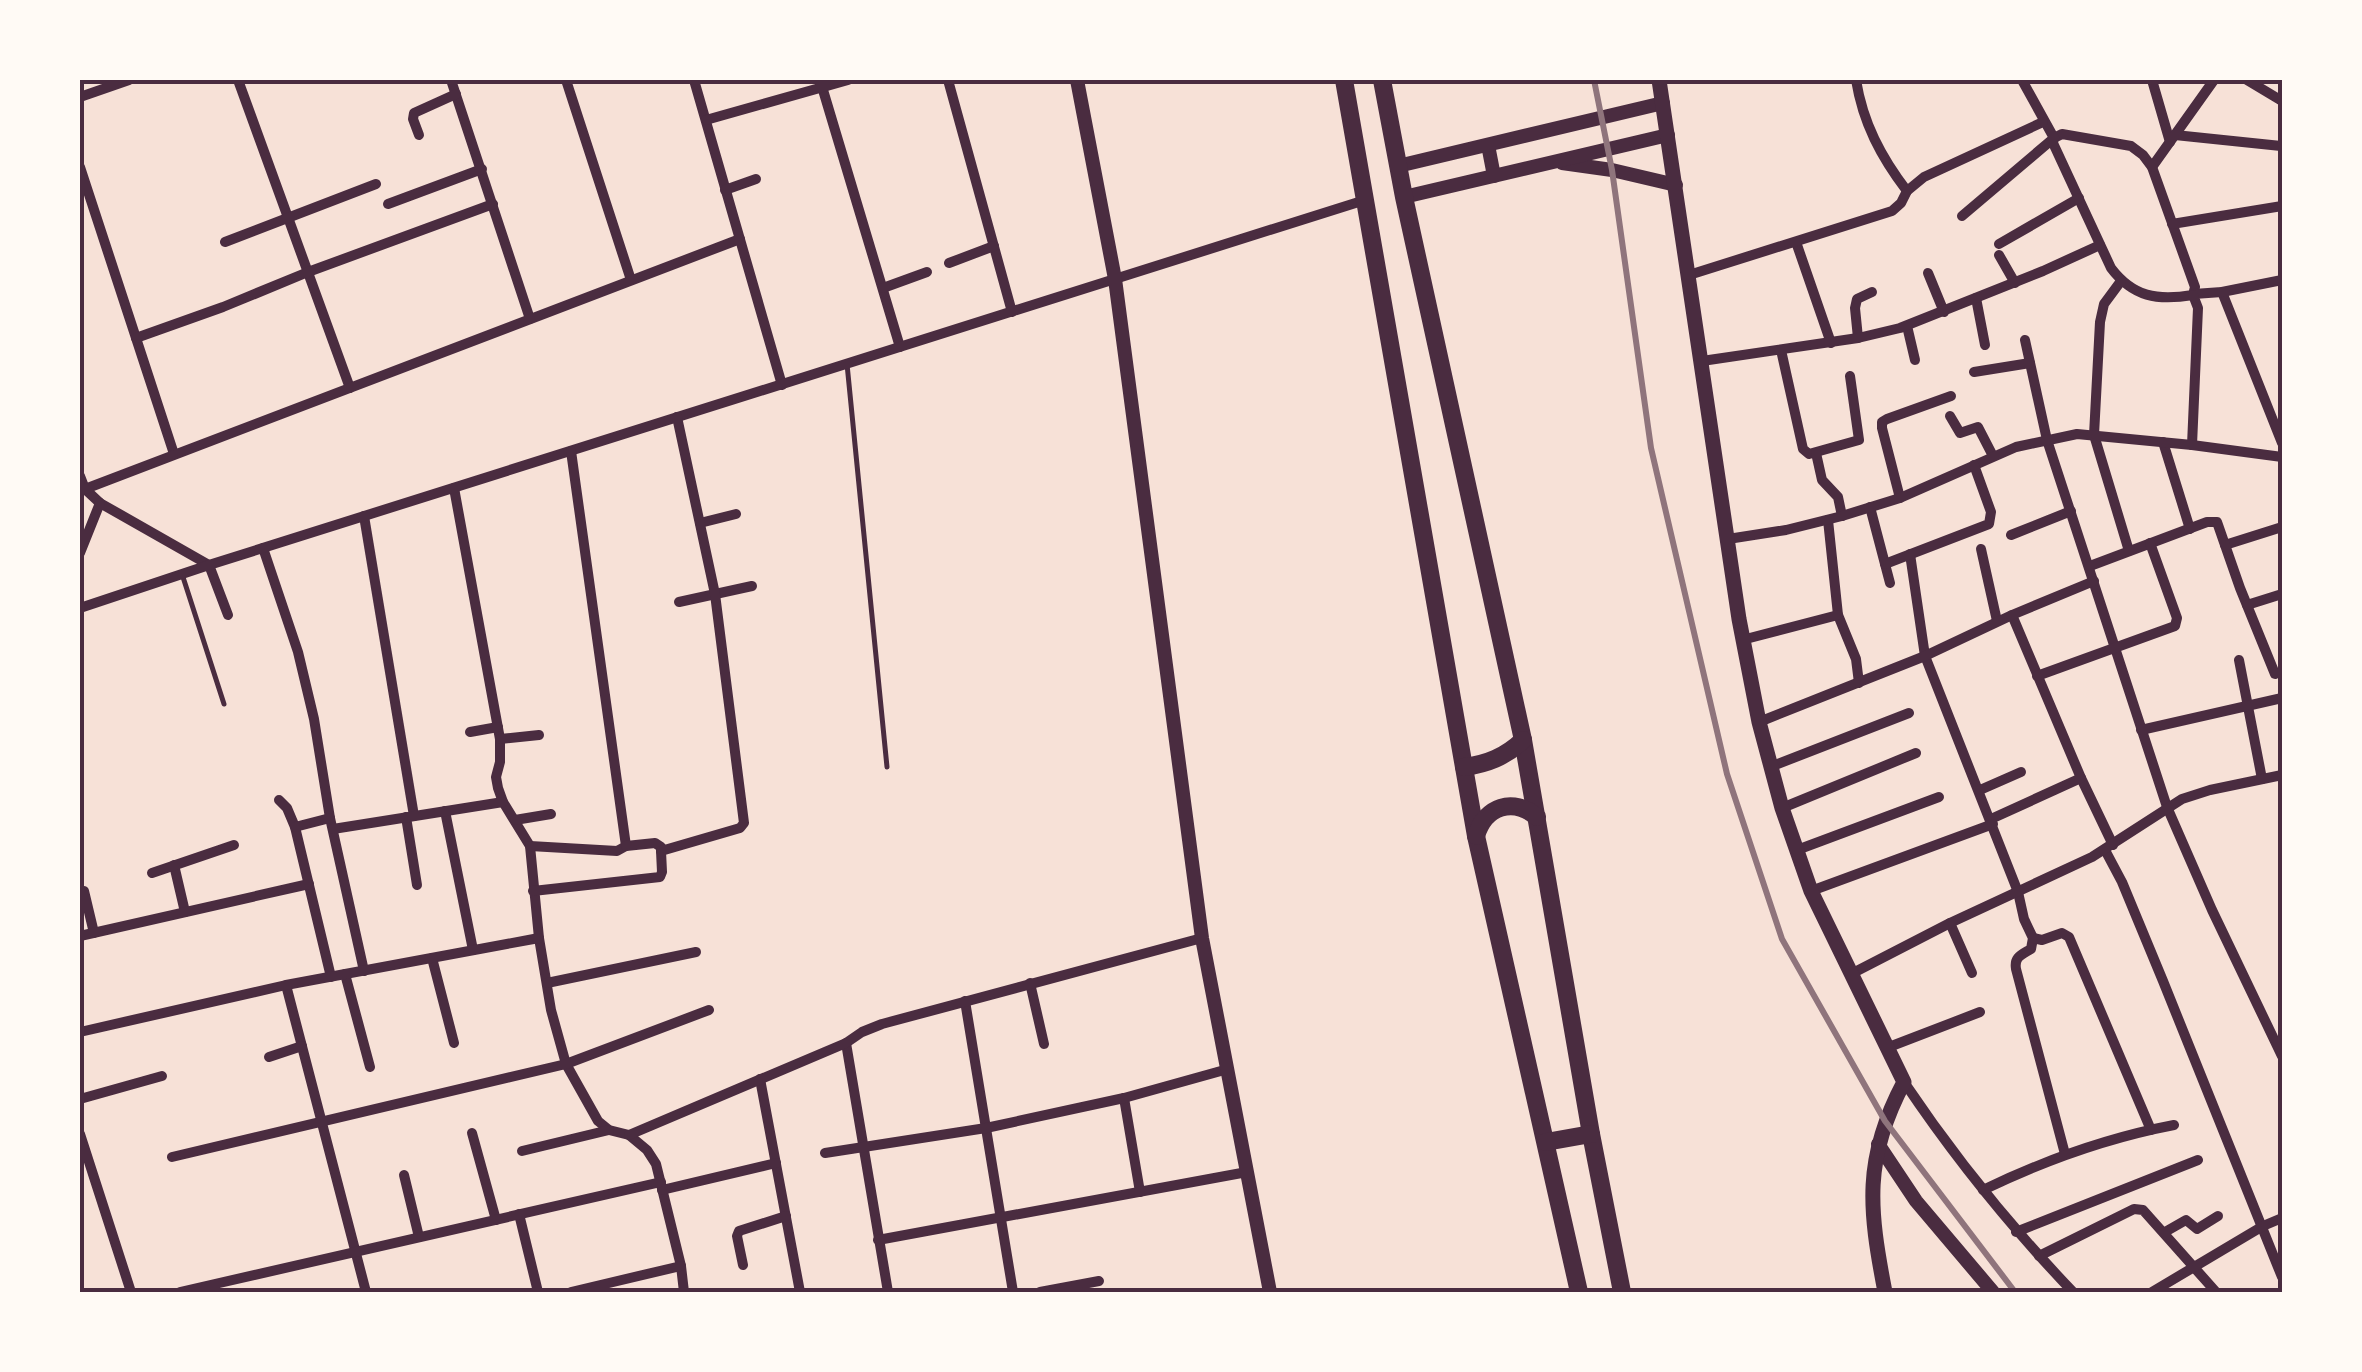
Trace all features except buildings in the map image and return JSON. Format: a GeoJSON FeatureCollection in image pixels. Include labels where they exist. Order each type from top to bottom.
{"type":"FeatureCollection","features":[{"type":"Feature","properties":{"kind":"main road"},"geometry":{"type":"LineString","coordinates":[[1344,80],[1476,836],[1579,1292]]}},
{"type":"Feature","properties":{"kind":"main road"},"geometry":{"type":"LineString","coordinates":[[1382,80],[1523,740],[1622,1292]]}},
{"type":"Feature","properties":{"kind":"main road"},"geometry":{"type":"LineString","coordinates":[[1659,80],[1742,640],[1759,722],[1782,808],[1811,891],[1904,1082],[1878,1144],[1871,1188],[1873,1233],[1885,1292]]}},
{"type":"Feature","properties":{"kind":"main road"},"geometry":{"type":"LineString","coordinates":[[1464,767],[1502,757],[1523,740]]}},
{"type":"Feature","properties":{"kind":"main road"},"geometry":{"type":"LineString","coordinates":[[1476,836],[1486,816],[1495,809],[1518,806],[1537,817]]}},
{"type":"Feature","properties":{"kind":"main road"},"geometry":{"type":"LineString","coordinates":[[1546,1142],[1591,1134]]}},
{"type":"Feature","properties":{"kind":"street"},"geometry":{"type":"LineString","coordinates":[[80,97],[130,80]]}},
{"type":"Feature","properties":{"kind":"street"},"geometry":{"type":"LineString","coordinates":[[238,80],[350,388]]}},
{"type":"Feature","properties":{"kind":"street"},"geometry":{"type":"LineString","coordinates":[[451,80],[530,319]]}},
{"type":"Feature","properties":{"kind":"street"},"geometry":{"type":"LineString","coordinates":[[566,80],[631,280]]}},
{"type":"Feature","properties":{"kind":"street"},"geometry":{"type":"LineString","coordinates":[[694,80],[782,384]]}},
{"type":"Feature","properties":{"kind":"street"},"geometry":{"type":"LineString","coordinates":[[706,120],[822,84],[848,80]]}},
{"type":"Feature","properties":{"kind":"street"},"geometry":{"type":"LineString","coordinates":[[948,80],[1012,312]]}},
{"type":"Feature","properties":{"kind":"street"},"geometry":{"type":"LineString","coordinates":[[1078,80],[1115,280],[1202,938],[1270,1292]]}},
{"type":"Feature","properties":{"kind":"street"},"geometry":{"type":"LineString","coordinates":[[1856,80],[1870,134],[1907,192]]}},
{"type":"Feature","properties":{"kind":"street"},"geometry":{"type":"LineString","coordinates":[[2022,80],[2054,138],[2111,268],[2121,281],[2149,296],[2222,292],[2282,280]]}},
{"type":"Feature","properties":{"kind":"street"},"geometry":{"type":"LineString","coordinates":[[2152,80],[2173,138]]}},
{"type":"Feature","properties":{"kind":"street"},"geometry":{"type":"LineString","coordinates":[[2152,167],[2214,80]]}},
{"type":"Feature","properties":{"kind":"street"},"geometry":{"type":"LineString","coordinates":[[2247,80],[2282,101]]}},
{"type":"Feature","properties":{"kind":"street"},"geometry":{"type":"LineString","coordinates":[[822,84],[900,347]]}},
{"type":"Feature","properties":{"kind":"street"},"geometry":{"type":"LineString","coordinates":[[419,135],[412,118],[414,113],[456,94]]}},
{"type":"Feature","properties":{"kind":"street"},"geometry":{"type":"LineString","coordinates":[[1398,166],[1663,103]]}},
{"type":"Feature","properties":{"kind":"street"},"geometry":{"type":"LineString","coordinates":[[1689,276],[1892,211],[1924,177],[2043,122]]}},
{"type":"Feature","properties":{"kind":"street"},"geometry":{"type":"LineString","coordinates":[[1404,197],[1668,134]]}},
{"type":"Feature","properties":{"kind":"street"},"geometry":{"type":"LineString","coordinates":[[1962,216],[2062,134],[2131,146],[2144,155],[2152,167],[2195,287],[2198,308],[2192,445]]}},
{"type":"Feature","properties":{"kind":"street"},"geometry":{"type":"LineString","coordinates":[[2173,138],[2281,146]]}},
{"type":"Feature","properties":{"kind":"street"},"geometry":{"type":"LineString","coordinates":[[1488,144],[1494,176]]}},
{"type":"Feature","properties":{"kind":"street"},"geometry":{"type":"LineString","coordinates":[[1552,162],[1612,170],[1676,185]]}},
{"type":"Feature","properties":{"kind":"street"},"geometry":{"type":"LineString","coordinates":[[80,166],[174,454]]}},
{"type":"Feature","properties":{"kind":"street"},"geometry":{"type":"LineString","coordinates":[[388,204],[482,170]]}},
{"type":"Feature","properties":{"kind":"street"},"geometry":{"type":"LineString","coordinates":[[726,190],[756,179]]}},
{"type":"Feature","properties":{"kind":"street"},"geometry":{"type":"LineString","coordinates":[[225,242],[376,184]]}},
{"type":"Feature","properties":{"kind":"street"},"geometry":{"type":"LineString","coordinates":[[2015,282],[1999,250],[2079,198]]}},
{"type":"Feature","properties":{"kind":"street"},"geometry":{"type":"LineString","coordinates":[[80,608],[1364,200]]}},
{"type":"Feature","properties":{"kind":"street"},"geometry":{"type":"LineString","coordinates":[[136,338],[493,204]]}},
{"type":"Feature","properties":{"kind":"street"},"geometry":{"type":"LineString","coordinates":[[2172,224],[2282,206]]}},
{"type":"Feature","properties":{"kind":"street"},"geometry":{"type":"LineString","coordinates":[[86,490],[740,239]]}},
{"type":"Feature","properties":{"kind":"street"},"geometry":{"type":"LineString","coordinates":[[1796,242],[1831,342]]}},
{"type":"Feature","properties":{"kind":"street"},"geometry":{"type":"LineString","coordinates":[[1702,361],[1858,338],[1907,326],[2100,245]]}},
{"type":"Feature","properties":{"kind":"street"},"geometry":{"type":"LineString","coordinates":[[949,263],[994,246]]}},
{"type":"Feature","properties":{"kind":"street"},"geometry":{"type":"LineString","coordinates":[[883,288],[927,272]]}},
{"type":"Feature","properties":{"kind":"street"},"geometry":{"type":"LineString","coordinates":[[1928,273],[1944,312]]}},
{"type":"Feature","properties":{"kind":"street"},"geometry":{"type":"LineString","coordinates":[[2121,281],[2104,304],[2100,322],[2094,435],[2129,551]]}},
{"type":"Feature","properties":{"kind":"street"},"geometry":{"type":"LineString","coordinates":[[1858,338],[1855,308],[1858,300],[1872,292]]}},
{"type":"Feature","properties":{"kind":"street"},"geometry":{"type":"LineString","coordinates":[[2222,292],[2282,443]]}},
{"type":"Feature","properties":{"kind":"street"},"geometry":{"type":"LineString","coordinates":[[1976,298],[1985,345]]}},
{"type":"Feature","properties":{"kind":"street"},"geometry":{"type":"LineString","coordinates":[[1907,326],[1915,360]]}},
{"type":"Feature","properties":{"kind":"street"},"geometry":{"type":"LineString","coordinates":[[2026,340],[2047,440],[2167,807],[2282,1056]]}},
{"type":"Feature","properties":{"kind":"street"},"geometry":{"type":"LineString","coordinates":[[1780,350],[1803,449],[1809,454],[1857,442],[1860,434],[1850,376]]}},
{"type":"Feature","properties":{"kind":"street"},"geometry":{"type":"LineString","coordinates":[[1974,372],[2030,362]]}},
{"type":"Feature","properties":{"kind":"street"},"geometry":{"type":"LineString","coordinates":[[1900,498],[1882,422],[1952,396]]}},
{"type":"Feature","properties":{"kind":"street"},"geometry":{"type":"LineString","coordinates":[[1950,416],[1960,433],[1978,427],[1992,456]]}},
{"type":"Feature","properties":{"kind":"street"},"geometry":{"type":"LineString","coordinates":[[662,851],[740,828],[745,818],[715,594],[677,417]]}},
{"type":"Feature","properties":{"kind":"street"},"geometry":{"type":"LineString","coordinates":[[1860,434],[1882,428]]}},
{"type":"Feature","properties":{"kind":"street"},"geometry":{"type":"LineString","coordinates":[[1728,539],[1786,530],[1870,508],[2016,447],[2077,434],[2282,458]]}},
{"type":"Feature","properties":{"kind":"street"},"geometry":{"type":"LineString","coordinates":[[2163,442],[2190,528]]}},
{"type":"Feature","properties":{"kind":"street"},"geometry":{"type":"LineString","coordinates":[[571,451],[626,846]]}},
{"type":"Feature","properties":{"kind":"street"},"geometry":{"type":"LineString","coordinates":[[1816,453],[1823,483],[1838,497],[1842,516]]}},
{"type":"Feature","properties":{"kind":"street"},"geometry":{"type":"LineString","coordinates":[[1885,564],[1989,524],[1991,512],[1974,464]]}},
{"type":"Feature","properties":{"kind":"street"},"geometry":{"type":"LineString","coordinates":[[80,476],[86,490],[100,503],[209,565],[228,615]]}},
{"type":"Feature","properties":{"kind":"street"},"geometry":{"type":"LineString","coordinates":[[454,488],[499,734],[496,776],[502,802],[530,846],[546,984],[566,1064],[592,1112],[609,1130]]}},
{"type":"Feature","properties":{"kind":"street"},"geometry":{"type":"LineString","coordinates":[[80,553],[100,503]]}},
{"type":"Feature","properties":{"kind":"street"},"geometry":{"type":"LineString","coordinates":[[1870,508],[1890,582]]}},
{"type":"Feature","properties":{"kind":"street"},"geometry":{"type":"LineString","coordinates":[[2012,536],[2071,511]]}},
{"type":"Feature","properties":{"kind":"street"},"geometry":{"type":"LineString","coordinates":[[700,523],[736,514]]}},
{"type":"Feature","properties":{"kind":"street"},"geometry":{"type":"LineString","coordinates":[[364,516],[417,885]]}},
{"type":"Feature","properties":{"kind":"street"},"geometry":{"type":"LineString","coordinates":[[1828,520],[1838,615],[1856,659],[1859,684]]}},
{"type":"Feature","properties":{"kind":"street"},"geometry":{"type":"LineString","coordinates":[[2090,566],[2212,521],[2220,527],[2275,674]]}},
{"type":"Feature","properties":{"kind":"street"},"geometry":{"type":"LineString","coordinates":[[2225,545],[2282,527]]}},
{"type":"Feature","properties":{"kind":"street"},"geometry":{"type":"LineString","coordinates":[[2037,676],[2172,627],[2178,620],[2150,543]]}},
{"type":"Feature","properties":{"kind":"street"},"geometry":{"type":"LineString","coordinates":[[263,548],[298,652],[364,970]]}},
{"type":"Feature","properties":{"kind":"street"},"geometry":{"type":"LineString","coordinates":[[1981,549],[1997,621]]}},
{"type":"Feature","properties":{"kind":"street"},"geometry":{"type":"LineString","coordinates":[[1910,554],[1925,656],[1980,790],[2032,938],[2031,949],[2015,962],[2016,970],[2065,1154]]}},
{"type":"Feature","properties":{"kind":"street"},"geometry":{"type":"LineString","coordinates":[[1759,722],[1859,684],[2094,580]]}},
{"type":"Feature","properties":{"kind":"street"},"geometry":{"type":"LineString","coordinates":[[679,602],[752,586]]}},
{"type":"Feature","properties":{"kind":"street"},"geometry":{"type":"LineString","coordinates":[[2248,605],[2282,594]]}},
{"type":"Feature","properties":{"kind":"street"},"geometry":{"type":"LineString","coordinates":[[2012,614],[2282,1277]]}},
{"type":"Feature","properties":{"kind":"street"},"geometry":{"type":"LineString","coordinates":[[1742,640],[1838,615]]}},
{"type":"Feature","properties":{"kind":"street"},"geometry":{"type":"LineString","coordinates":[[2239,660],[2262,779]]}},
{"type":"Feature","properties":{"kind":"street"},"geometry":{"type":"LineString","coordinates":[[2141,730],[2282,698]]}},
{"type":"Feature","properties":{"kind":"street"},"geometry":{"type":"LineString","coordinates":[[1770,766],[1909,713]]}},
{"type":"Feature","properties":{"kind":"street"},"geometry":{"type":"LineString","coordinates":[[470,732],[539,735]]}},
{"type":"Feature","properties":{"kind":"street"},"geometry":{"type":"LineString","coordinates":[[1782,808],[1916,753]]}},
{"type":"Feature","properties":{"kind":"street"},"geometry":{"type":"LineString","coordinates":[[1980,790],[2021,772]]}},
{"type":"Feature","properties":{"kind":"street"},"geometry":{"type":"LineString","coordinates":[[1851,974],[2109,847],[2167,807],[2210,790],[2282,775]]}},
{"type":"Feature","properties":{"kind":"street"},"geometry":{"type":"LineString","coordinates":[[1811,891],[1992,822],[2082,778]]}},
{"type":"Feature","properties":{"kind":"street"},"geometry":{"type":"LineString","coordinates":[[1796,850],[1938,796]]}},
{"type":"Feature","properties":{"kind":"street"},"geometry":{"type":"LineString","coordinates":[[278,800],[295,827],[331,977]]}},
{"type":"Feature","properties":{"kind":"street"},"geometry":{"type":"LineString","coordinates":[[295,827],[502,802]]}},
{"type":"Feature","properties":{"kind":"street"},"geometry":{"type":"LineString","coordinates":[[445,811],[472,950]]}},
{"type":"Feature","properties":{"kind":"street"},"geometry":{"type":"LineString","coordinates":[[515,820],[551,814]]}},
{"type":"Feature","properties":{"kind":"street"},"geometry":{"type":"LineString","coordinates":[[530,846],[617,851],[626,846],[655,844],[662,851],[662,875],[658,878],[534,891]]}},
{"type":"Feature","properties":{"kind":"street"},"geometry":{"type":"LineString","coordinates":[[152,873],[234,845]]}},
{"type":"Feature","properties":{"kind":"street"},"geometry":{"type":"LineString","coordinates":[[174,866],[184,912]]}},
{"type":"Feature","properties":{"kind":"street"},"geometry":{"type":"LineString","coordinates":[[80,936],[309,884]]}},
{"type":"Feature","properties":{"kind":"street"},"geometry":{"type":"LineString","coordinates":[[84,891],[94,933]]}},
{"type":"Feature","properties":{"kind":"street"},"geometry":{"type":"LineString","coordinates":[[1950,923],[1972,972]]}},
{"type":"Feature","properties":{"kind":"street"},"geometry":{"type":"LineString","coordinates":[[2032,938],[2070,936],[2152,1130]]}},
{"type":"Feature","properties":{"kind":"street"},"geometry":{"type":"LineString","coordinates":[[80,1032],[286,985],[539,938]]}},
{"type":"Feature","properties":{"kind":"street"},"geometry":{"type":"LineString","coordinates":[[630,1135],[882,1024],[1202,938]]}},
{"type":"Feature","properties":{"kind":"street"},"geometry":{"type":"LineString","coordinates":[[546,984],[696,952]]}},
{"type":"Feature","properties":{"kind":"street"},"geometry":{"type":"LineString","coordinates":[[432,958],[454,1043]]}},
{"type":"Feature","properties":{"kind":"street"},"geometry":{"type":"LineString","coordinates":[[345,974],[370,1067]]}},
{"type":"Feature","properties":{"kind":"street"},"geometry":{"type":"LineString","coordinates":[[1030,983],[1044,1044]]}},
{"type":"Feature","properties":{"kind":"street"},"geometry":{"type":"LineString","coordinates":[[286,985],[366,1292]]}},
{"type":"Feature","properties":{"kind":"street"},"geometry":{"type":"LineString","coordinates":[[965,1002],[1013,1292]]}},
{"type":"Feature","properties":{"kind":"street"},"geometry":{"type":"LineString","coordinates":[[172,1157],[566,1064],[708,1010]]}},
{"type":"Feature","properties":{"kind":"street"},"geometry":{"type":"LineString","coordinates":[[1889,1048],[1980,1012]]}},
{"type":"Feature","properties":{"kind":"street"},"geometry":{"type":"LineString","coordinates":[[846,1043],[888,1292]]}},
{"type":"Feature","properties":{"kind":"street"},"geometry":{"type":"LineString","coordinates":[[269,1057],[302,1046]]}},
{"type":"Feature","properties":{"kind":"street"},"geometry":{"type":"LineString","coordinates":[[825,1153],[986,1128],[1124,1098],[1228,1069]]}},
{"type":"Feature","properties":{"kind":"street"},"geometry":{"type":"LineString","coordinates":[[80,1099],[162,1076]]}},
{"type":"Feature","properties":{"kind":"street"},"geometry":{"type":"LineString","coordinates":[[760,1079],[800,1292]]}},
{"type":"Feature","properties":{"kind":"street"},"geometry":{"type":"LineString","coordinates":[[1904,1082],[2016,1232],[2073,1292]]}},
{"type":"Feature","properties":{"kind":"street"},"geometry":{"type":"LineString","coordinates":[[1124,1098],[1140,1192]]}},
{"type":"Feature","properties":{"kind":"street"},"geometry":{"type":"LineString","coordinates":[[1983,1190],[2065,1154],[2174,1125]]}},
{"type":"Feature","properties":{"kind":"street"},"geometry":{"type":"LineString","coordinates":[[522,1150],[609,1130],[630,1135],[656,1164],[684,1292]]}},
{"type":"Feature","properties":{"kind":"street"},"geometry":{"type":"LineString","coordinates":[[472,1133],[496,1220]]}},
{"type":"Feature","properties":{"kind":"street"},"geometry":{"type":"LineString","coordinates":[[80,1134],[131,1292]]}},
{"type":"Feature","properties":{"kind":"street"},"geometry":{"type":"LineString","coordinates":[[1878,1144],[1916,1200],[1993,1292]]}},
{"type":"Feature","properties":{"kind":"street"},"geometry":{"type":"LineString","coordinates":[[2016,1232],[2198,1160]]}},
{"type":"Feature","properties":{"kind":"street"},"geometry":{"type":"LineString","coordinates":[[180,1292],[211,1289],[519,1214],[776,1164]]}},
{"type":"Feature","properties":{"kind":"street"},"geometry":{"type":"LineString","coordinates":[[878,1240],[1247,1172]]}},
{"type":"Feature","properties":{"kind":"street"},"geometry":{"type":"LineString","coordinates":[[404,1175],[419,1238]]}},
{"type":"Feature","properties":{"kind":"street"},"geometry":{"type":"LineString","coordinates":[[2039,1256],[2134,1210],[2146,1212],[2216,1292]]}},
{"type":"Feature","properties":{"kind":"street"},"geometry":{"type":"LineString","coordinates":[[519,1214],[538,1292]]}},
{"type":"Feature","properties":{"kind":"street"},"geometry":{"type":"LineString","coordinates":[[743,1264],[738,1230],[786,1216]]}},
{"type":"Feature","properties":{"kind":"street"},"geometry":{"type":"LineString","coordinates":[[2164,1232],[2186,1220],[2197,1229],[2218,1216]]}},
{"type":"Feature","properties":{"kind":"street"},"geometry":{"type":"LineString","coordinates":[[2152,1292],[2282,1218]]}},
{"type":"Feature","properties":{"kind":"street"},"geometry":{"type":"LineString","coordinates":[[571,1292],[681,1266]]}},
{"type":"Feature","properties":{"kind":"street"},"geometry":{"type":"LineString","coordinates":[[1040,1292],[1099,1281]]}},
{"type":"Feature","properties":{"kind":"lane"},"geometry":{"type":"LineString","coordinates":[[847,364],[887,767]]}},
{"type":"Feature","properties":{"kind":"lane"},"geometry":{"type":"LineString","coordinates":[[182,574],[224,704]]}},
{"type":"Feature","properties":{"kind":"railway"},"geometry":{"type":"LineString","coordinates":[[1594,80],[1612,170],[1651,448],[1727,774],[1782,939],[1885,1121],[2015,1292]]}}]}
